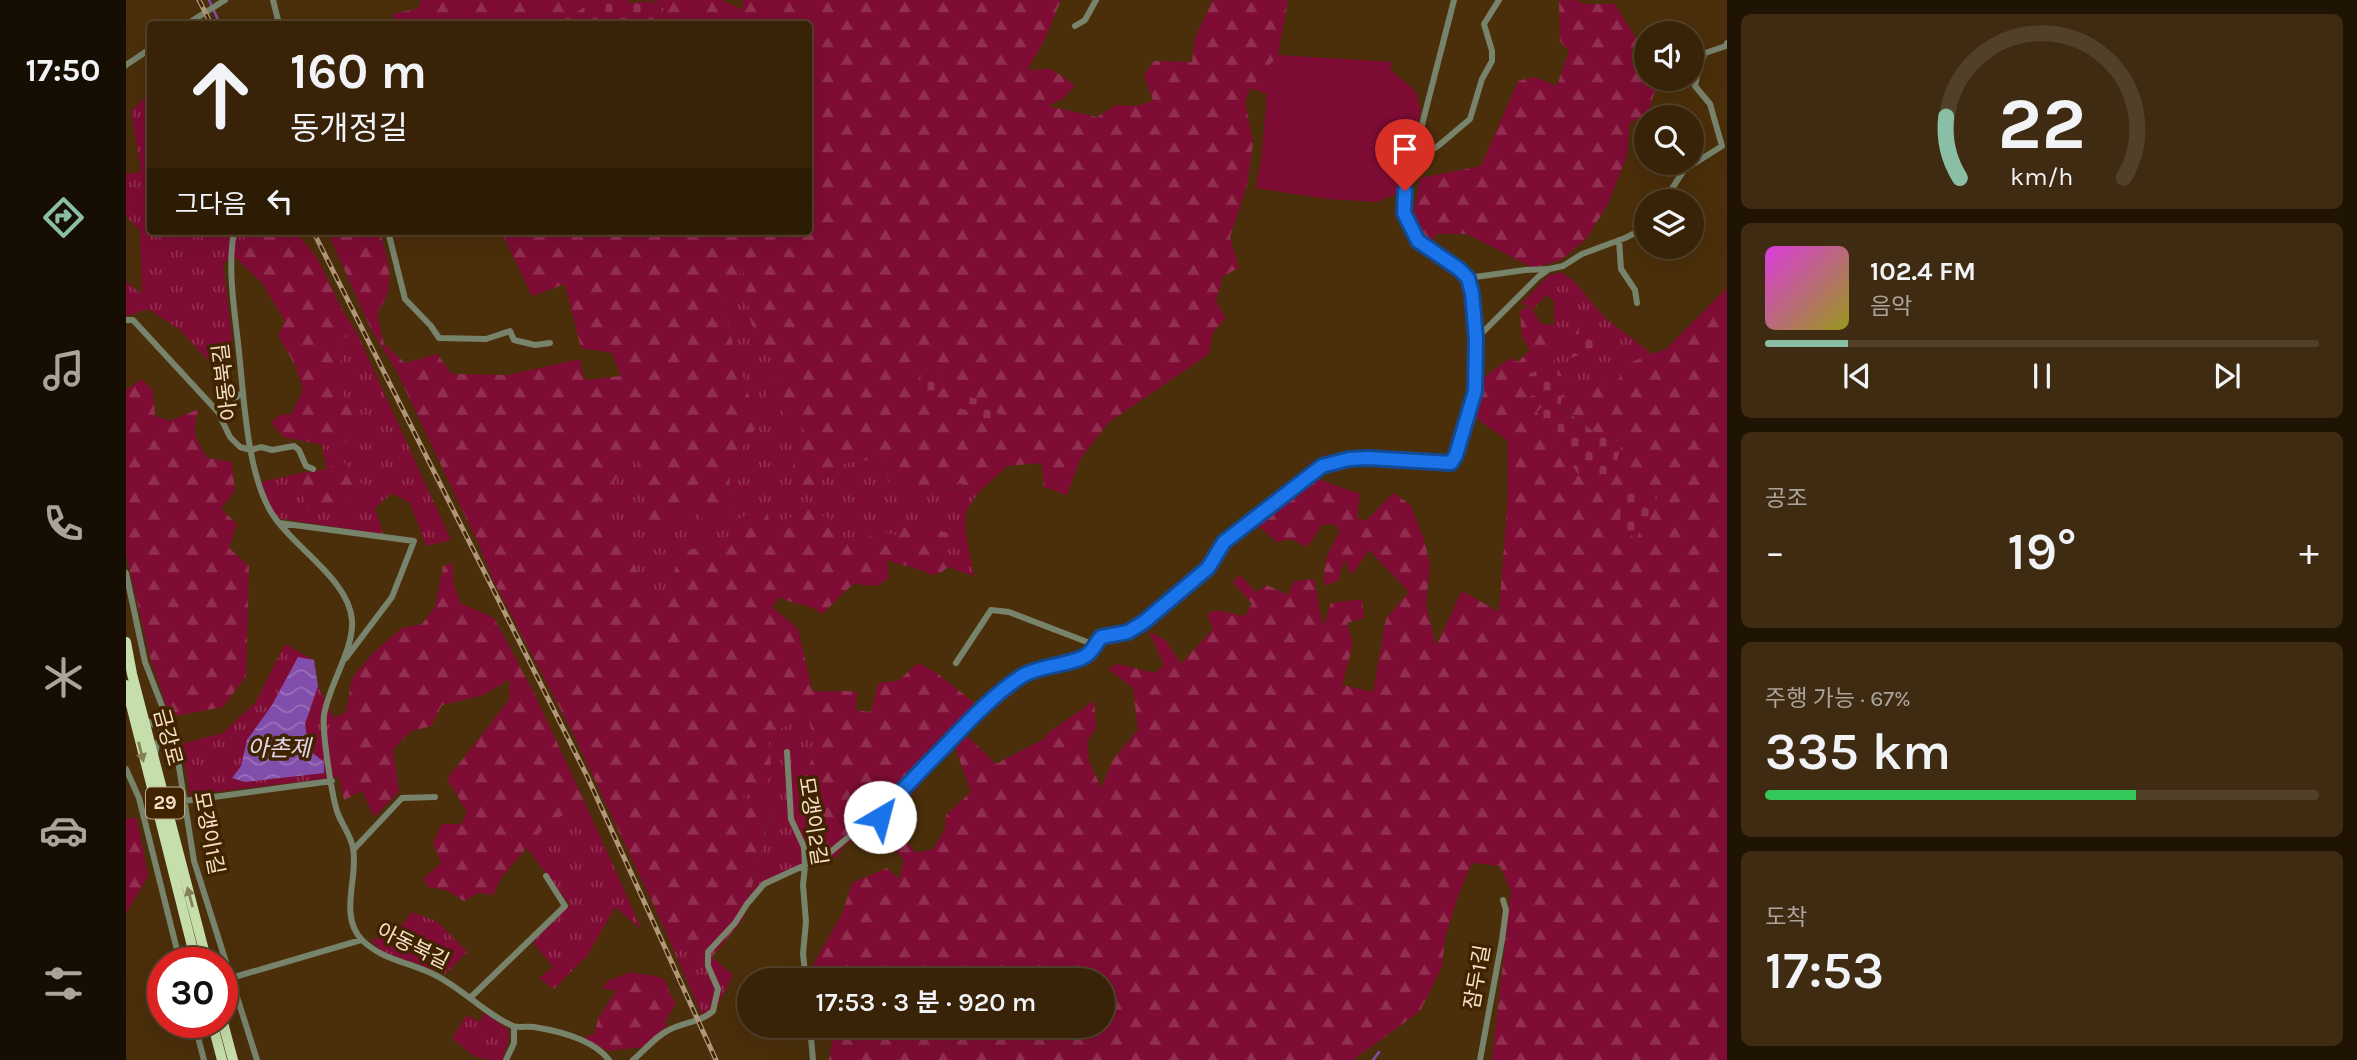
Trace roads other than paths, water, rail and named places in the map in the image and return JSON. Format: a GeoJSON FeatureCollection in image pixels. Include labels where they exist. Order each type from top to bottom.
{"type":"FeatureCollection","features":[{"type":"Feature","properties":{"kind":"highway","name":"금강로"},"geometry":{"type":"LineString","coordinates":[[126,642],[143,718],[203,947]]}},
{"type":"Feature","properties":{"kind":"highway","name":"금강로"},"geometry":{"type":"LineString","coordinates":[[126,685],[192,947]]}},
{"type":"Feature","properties":{"kind":"highway"},"geometry":{"type":"LineString","coordinates":[[126,702],[132,715]]}},
{"type":"Feature","properties":{"kind":"highway"},"geometry":{"type":"LineString","coordinates":[[216,1038],[222,1060]]}},
{"type":"Feature","properties":{"kind":"highway"},"geometry":{"type":"LineString","coordinates":[[227,1038],[233,1060]]}},
{"type":"Feature","properties":{"kind":"street"},"geometry":{"type":"LineString","coordinates":[[192,21],[225,0]]}},
{"type":"Feature","properties":{"kind":"street"},"geometry":{"type":"LineString","coordinates":[[273,0],[278,21]]}},
{"type":"Feature","properties":{"kind":"street"},"geometry":{"type":"LineString","coordinates":[[1075,26],[1085,20],[1096,0]]}},
{"type":"Feature","properties":{"kind":"street"},"geometry":{"type":"LineString","coordinates":[[633,1060],[650,1042],[669,1029],[692,1023],[713,1011],[718,989],[708,966],[708,952],[735,923],[764,884],[828,855],[858,829],[880,817],[902,788],[929,760],[1006,689],[1038,668],[1088,655],[1101,637],[1128,632],[1144,622],[1208,568],[1224,542],[1322,466],[1349,459],[1368,458],[1451,463],[1475,391],[1476,339],[1472,293],[1468,278],[1418,241],[1404,213],[1405,191],[1454,0]]}},
{"type":"Feature","properties":{"kind":"street"},"geometry":{"type":"LineString","coordinates":[[1413,161],[1438,146],[1470,120],[1482,79],[1492,61],[1492,51],[1484,24],[1499,0]]}},
{"type":"Feature","properties":{"kind":"street"},"geometry":{"type":"LineString","coordinates":[[1672,189],[1684,170],[1725,147],[1710,104],[1695,86],[1705,53],[1726,46],[1727,43]]}},
{"type":"Feature","properties":{"kind":"street"},"geometry":{"type":"LineString","coordinates":[[126,65],[147,51]]}},
{"type":"Feature","properties":{"kind":"street"},"geometry":{"type":"LineString","coordinates":[[1468,278],[1563,266],[1582,254],[1634,232]]}},
{"type":"Feature","properties":{"kind":"street","name":"아동북길"},"geometry":{"type":"LineString","coordinates":[[234,235],[231,270],[243,392],[259,486],[270,511],[290,538],[338,584],[349,604],[353,622],[343,663],[328,695],[324,718],[325,744],[338,813],[354,849],[350,909],[353,925],[361,940],[396,961],[439,977],[514,1027],[531,1026],[569,1036],[590,1044],[603,1052],[609,1060]]}},
{"type":"Feature","properties":{"kind":"street"},"geometry":{"type":"LineString","coordinates":[[389,235],[405,299],[439,338],[486,339],[510,331],[514,340],[535,345],[550,343]]}},
{"type":"Feature","properties":{"kind":"street"},"geometry":{"type":"LineString","coordinates":[[1619,240],[1621,269],[1635,290],[1637,303]]}},
{"type":"Feature","properties":{"kind":"street"},"geometry":{"type":"LineString","coordinates":[[1476,339],[1549,269]]}},
{"type":"Feature","properties":{"kind":"street"},"geometry":{"type":"LineString","coordinates":[[126,320],[133,320],[218,412],[230,437],[240,447],[272,450],[293,446],[299,450],[306,466],[313,469]]}},
{"type":"Feature","properties":{"kind":"street"},"geometry":{"type":"LineString","coordinates":[[218,412],[243,392]]}},
{"type":"Feature","properties":{"kind":"street","name":"아동북길"},"geometry":{"type":"LineString","coordinates":[[279,523],[414,541],[392,597],[343,663]]}},
{"type":"Feature","properties":{"kind":"street","name":"모갱이1길"},"geometry":{"type":"LineString","coordinates":[[126,573],[145,662],[162,706],[165,733],[171,735],[176,748],[194,861],[222,947]]}},
{"type":"Feature","properties":{"kind":"street"},"geometry":{"type":"LineString","coordinates":[[956,663],[991,610],[1009,612],[1095,645]]}},
{"type":"Feature","properties":{"kind":"street"},"geometry":{"type":"LineString","coordinates":[[143,718],[165,733],[157,743],[154,761]]}},
{"type":"Feature","properties":{"kind":"street","name":"모갱이2길"},"geometry":{"type":"LineString","coordinates":[[787,752],[790,819],[804,847],[805,968]]}},
{"type":"Feature","properties":{"kind":"street"},"geometry":{"type":"LineString","coordinates":[[126,769],[139,798],[176,947]]}},
{"type":"Feature","properties":{"kind":"street"},"geometry":{"type":"LineString","coordinates":[[184,801],[332,781]]}},
{"type":"Feature","properties":{"kind":"street"},"geometry":{"type":"LineString","coordinates":[[354,849],[402,798],[435,797]]}},
{"type":"Feature","properties":{"kind":"street"},"geometry":{"type":"LineString","coordinates":[[470,998],[565,906],[546,876]]}},
{"type":"Feature","properties":{"kind":"street","name":"잠두1길"},"geometry":{"type":"LineString","coordinates":[[1480,1060],[1502,940],[1506,910],[1503,900]]}},
{"type":"Feature","properties":{"kind":"street"},"geometry":{"type":"LineString","coordinates":[[238,976],[361,940]]}},
{"type":"Feature","properties":{"kind":"street","name":"모갱이1길"},"geometry":{"type":"LineString","coordinates":[[238,998],[257,1060]]}},
{"type":"Feature","properties":{"kind":"street"},"geometry":{"type":"LineString","coordinates":[[506,1060],[514,1043],[514,1027]]}},
{"type":"Feature","properties":{"kind":"street"},"geometry":{"type":"LineString","coordinates":[[198,1038],[204,1060]]}},
{"type":"Feature","properties":{"kind":"street"},"geometry":{"type":"LineString","coordinates":[[811,1038],[813,1060]]}},
{"type":"Feature","properties":{"kind":"water","name":"아촌제"},"geometry":{"type":"Polygon","coordinates":[[[298,657],[314,660],[318,686],[305,724],[309,750],[324,762],[324,773],[245,782],[232,778],[241,766],[247,740],[272,705],[298,657]]]}},
{"type":"Feature","properties":{"kind":"waterway"},"geometry":{"type":"LineString","coordinates":[[209,0],[219,21]]}},
{"type":"Feature","properties":{"kind":"waterway"},"geometry":{"type":"LineString","coordinates":[[1373,1060],[1379,1052]]}},
{"type":"Feature","properties":{"kind":"railway"},"geometry":{"type":"LineString","coordinates":[[199,0],[210,21]]}},
{"type":"Feature","properties":{"kind":"railway"},"geometry":{"type":"LineString","coordinates":[[315,235],[587,776],[716,1060]]}}]}
